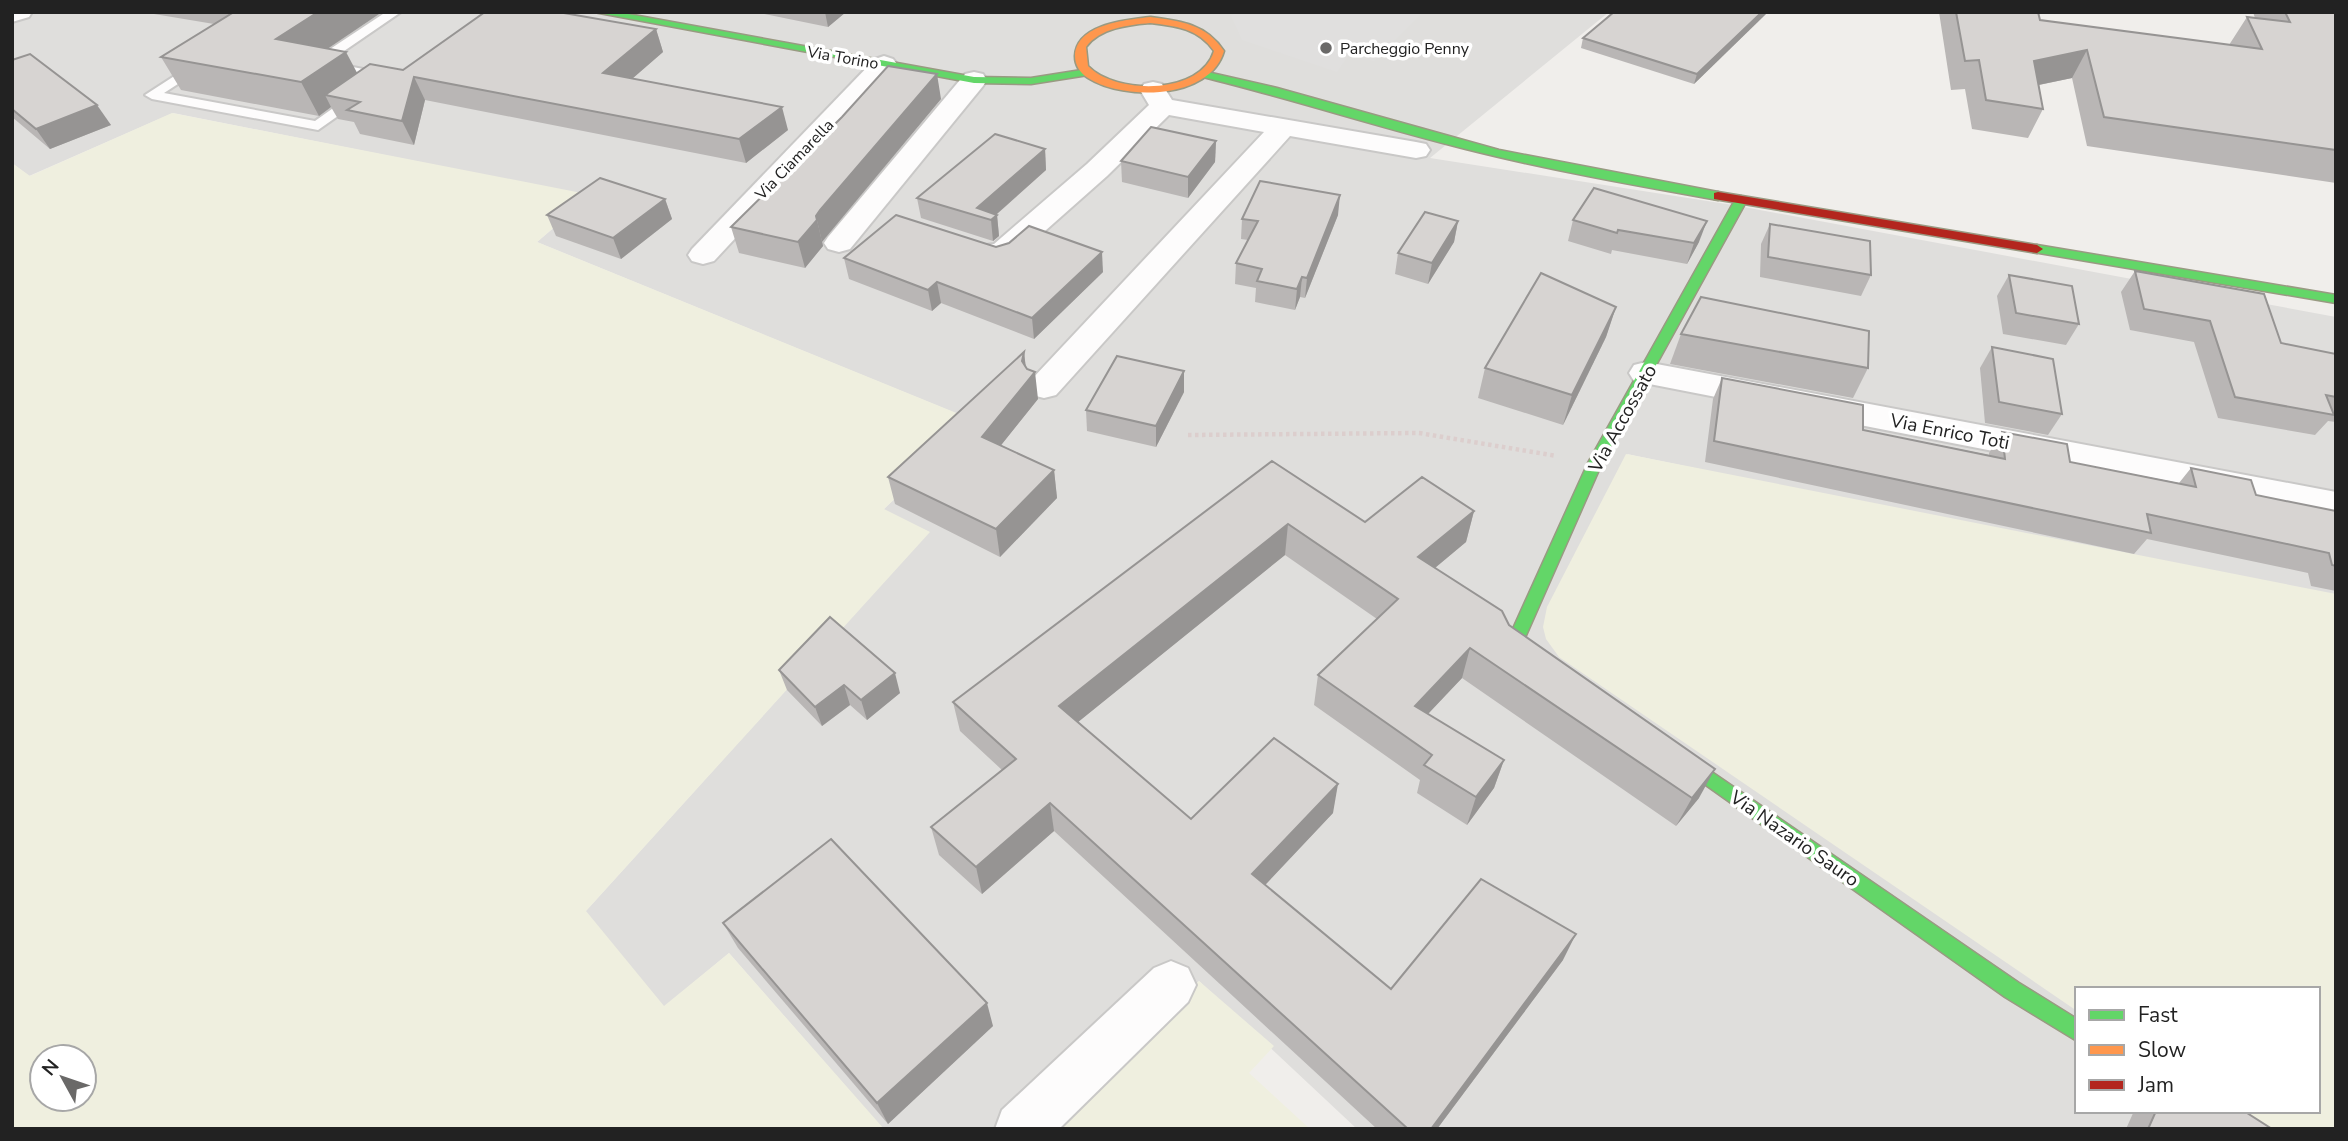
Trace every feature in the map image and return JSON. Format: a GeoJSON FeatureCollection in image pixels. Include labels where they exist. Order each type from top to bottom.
{"type":"FeatureCollection","features":[{"type":"Feature","properties":{"kind":"main road","name":"Via Torino"},"geometry":{"type":"LineString","coordinates":[[599,12],[974,80],[1015,84],[1051,81],[1088,72]]}},
{"type":"Feature","properties":{"kind":"main road"},"geometry":{"type":"LineString","coordinates":[[1093,12],[1111,26]]}},
{"type":"Feature","properties":{"kind":"main road"},"geometry":{"type":"LineString","coordinates":[[1150,20],[1187,25],[1212,38],[1226,57],[1207,75],[1158,98],[1104,82],[1088,72],[1080,62],[1079,52],[1090,37],[1111,26],[1150,20]]}},
{"type":"Feature","properties":{"kind":"main road"},"geometry":{"type":"LineString","coordinates":[[1207,75],[1268,86],[1517,159],[1607,177],[2336,299]]}},
{"type":"Feature","properties":{"kind":"main road"},"geometry":{"type":"LineString","coordinates":[[1278,75],[1422,119],[1586,159],[1948,218]]}},
{"type":"Feature","properties":{"kind":"main road","name":"Via Accossato"},"geometry":{"type":"LineString","coordinates":[[1560,674],[1515,642],[1595,463],[1741,200]]}},
{"type":"Feature","properties":{"kind":"main road","name":"Via Nazario Sauro"},"geometry":{"type":"LineString","coordinates":[[1650,737],[2012,990],[2075,1030]]}},
{"type":"Feature","properties":{"kind":"street"},"geometry":{"type":"LineString","coordinates":[[12,15],[20,12]]}},
{"type":"Feature","properties":{"kind":"street","name":"Via Ciamarella"},"geometry":{"type":"LineString","coordinates":[[703,255],[884,64]]}},
{"type":"Feature","properties":{"kind":"street"},"geometry":{"type":"LineString","coordinates":[[839,243],[974,80]]}},
{"type":"Feature","properties":{"kind":"street"},"geometry":{"type":"LineString","coordinates":[[964,244],[999,256],[1097,170],[1158,98],[1283,127],[1416,150]]}},
{"type":"Feature","properties":{"kind":"street"},"geometry":{"type":"LineString","coordinates":[[1044,387],[1283,127]]}},
{"type":"Feature","properties":{"kind":"street","name":"Via Enrico Toti"},"geometry":{"type":"LineString","coordinates":[[1646,373],[2336,505]]}},
{"type":"Feature","properties":{"kind":"street"},"geometry":{"type":"LineString","coordinates":[[1021,1129],[1171,985]]}},
{"type":"Feature","properties":{"kind":"lane"},"geometry":{"type":"LineString","coordinates":[[210,57],[152,94],[318,126],[386,77],[317,64],[395,12]]}},
{"type":"Feature","properties":{"kind":"path"},"geometry":{"type":"LineString","coordinates":[[1188,435],[1419,433],[1595,463]]}},
{"type":"Feature","properties":{"kind":"shaded area"},"geometry":{"type":"Polygon","coordinates":[[[12,12],[1609,12],[1430,158],[1733,205],[2336,317],[2336,601],[1627,454],[2075,1009],[2075,1113],[2234,1113],[2258,1129],[1357,1129],[1199,981],[1048,1129],[883,1129],[729,953],[664,1007],[585,912],[929,532],[883,510],[975,421],[537,242],[591,196],[173,113],[29,176],[12,163],[12,12]]]}},
{"type":"Feature","properties":{"kind":"shaded area","name":"Parcheggio Penny"},"geometry":{"type":"Polygon","coordinates":[[[1238,12],[1423,12],[1374,61],[1348,56],[1337,72],[1242,40],[1231,16],[1238,12]]]}},
{"type":"Feature","properties":{"kind":"green space"},"geometry":{"type":"Polygon","coordinates":[[[172,113],[592,195],[537,242],[976,421],[884,509],[930,532],[586,911],[664,1006],[729,953],[884,1129],[12,1129],[12,163],[30,176],[172,113]]]}},
{"type":"Feature","properties":{"kind":"green space"},"geometry":{"type":"Polygon","coordinates":[[[1626,454],[2336,594],[2336,1129],[2258,1129],[2234,1113],[2320,1113],[2320,987],[2075,987],[2075,1010],[1559,657],[1546,639],[1543,627],[1547,607],[1626,454]]]}},
{"type":"Feature","properties":{"kind":"green space"},"geometry":{"type":"Polygon","coordinates":[[[1199,981],[1274,1046],[1249,1073],[1310,1129],[1048,1129],[1199,981]]]}},
{"type":"Feature","properties":{"kind":"building"},"geometry":{"type":"Polygon","coordinates":[[[234,12],[318,12],[276,39],[346,52],[301,82],[161,57],[234,12]]]}},
{"type":"Feature","properties":{"kind":"building"},"geometry":{"type":"Polygon","coordinates":[[[485,12],[558,12],[656,29],[603,73],[782,107],[739,139],[414,77],[402,121],[347,110],[360,102],[325,95],[370,64],[403,70],[485,12]]]}},
{"type":"Feature","properties":{"kind":"building"},"geometry":{"type":"Polygon","coordinates":[[[1614,12],[1762,12],[1697,74],[1583,38],[1614,12]]]}},
{"type":"Feature","properties":{"kind":"building"},"geometry":{"type":"Polygon","coordinates":[[[1956,12],[2038,12],[2040,20],[2262,49],[2247,17],[2290,22],[2285,12],[2336,12],[2336,150],[2104,117],[2087,50],[2034,61],[2043,109],[1986,100],[1979,60],[1965,61],[1956,12]]]}},
{"type":"Feature","properties":{"kind":"building"},"geometry":{"type":"Polygon","coordinates":[[[30,54],[97,105],[36,129],[12,109],[12,60],[30,54]]]}},
{"type":"Feature","properties":{"kind":"building"},"geometry":{"type":"Polygon","coordinates":[[[888,66],[937,74],[820,210],[816,216],[817,220],[798,242],[731,227],[842,117],[888,66]]]}},
{"type":"Feature","properties":{"kind":"building"},"geometry":{"type":"Polygon","coordinates":[[[1151,127],[1216,141],[1188,177],[1121,161],[1151,127]]]}},
{"type":"Feature","properties":{"kind":"building"},"geometry":{"type":"Polygon","coordinates":[[[995,134],[1045,149],[977,208],[997,215],[991,220],[917,198],[995,134]]]}},
{"type":"Feature","properties":{"kind":"building"},"geometry":{"type":"Polygon","coordinates":[[[600,178],[665,199],[613,238],[547,215],[600,178]]]}},
{"type":"Feature","properties":{"kind":"building"},"geometry":{"type":"Polygon","coordinates":[[[1260,181],[1340,195],[1307,278],[1302,277],[1297,289],[1257,281],[1262,269],[1236,263],[1258,221],[1242,219],[1260,181]]]}},
{"type":"Feature","properties":{"kind":"building"},"geometry":{"type":"Polygon","coordinates":[[[1594,188],[1707,221],[1694,243],[1618,230],[1617,233],[1573,220],[1594,188]]]}},
{"type":"Feature","properties":{"kind":"building"},"geometry":{"type":"Polygon","coordinates":[[[1425,212],[1458,221],[1432,263],[1398,253],[1425,212]]]}},
{"type":"Feature","properties":{"kind":"building"},"geometry":{"type":"Polygon","coordinates":[[[896,215],[996,247],[1009,243],[1029,226],[1102,252],[1032,318],[937,282],[928,290],[844,258],[896,215]]]}},
{"type":"Feature","properties":{"kind":"building"},"geometry":{"type":"Polygon","coordinates":[[[1770,224],[1870,241],[1871,275],[1768,257],[1770,224]]]}},
{"type":"Feature","properties":{"kind":"building"},"geometry":{"type":"Polygon","coordinates":[[[2135,271],[2264,294],[2281,343],[2336,354],[2336,397],[2326,395],[2334,415],[2235,397],[2210,321],[2144,309],[2135,271]]]}},
{"type":"Feature","properties":{"kind":"building"},"geometry":{"type":"Polygon","coordinates":[[[1541,273],[1616,307],[1572,395],[1485,368],[1541,273]]]}},
{"type":"Feature","properties":{"kind":"building"},"geometry":{"type":"Polygon","coordinates":[[[2009,275],[2072,286],[2079,324],[2016,313],[2009,275]]]}},
{"type":"Feature","properties":{"kind":"building"},"geometry":{"type":"Polygon","coordinates":[[[1701,297],[1869,331],[1868,368],[1681,334],[1701,297]]]}},
{"type":"Feature","properties":{"kind":"building"},"geometry":{"type":"Polygon","coordinates":[[[1992,347],[2053,359],[2062,414],[1999,402],[1992,347]]]}},
{"type":"Feature","properties":{"kind":"building"},"geometry":{"type":"Polygon","coordinates":[[[1024,352],[1022,361],[1027,369],[1035,372],[982,437],[1054,470],[996,529],[888,477],[1024,352]]]}},
{"type":"Feature","properties":{"kind":"building"},"geometry":{"type":"Polygon","coordinates":[[[1117,356],[1184,371],[1156,426],[1086,410],[1117,356]]]}},
{"type":"Feature","properties":{"kind":"building"},"geometry":{"type":"Polygon","coordinates":[[[1722,378],[1863,405],[1863,430],[2005,459],[2002,432],[2067,444],[2070,462],[2196,487],[2191,468],[2251,480],[2256,495],[2336,511],[2336,566],[2332,565],[2329,553],[2147,514],[2151,533],[1714,441],[1722,378]]]}},
{"type":"Feature","properties":{"kind":"building"},"geometry":{"type":"Polygon","coordinates":[[[1272,461],[1365,522],[1422,477],[1474,511],[1418,557],[1502,611],[1509,625],[1715,769],[1692,798],[1470,648],[1415,706],[1504,760],[1476,797],[1424,765],[1432,755],[1318,675],[1398,599],[1288,524],[1059,706],[1191,819],[1274,738],[1338,784],[1252,874],[1391,989],[1481,879],[1576,934],[1431,1129],[1408,1129],[1050,803],[976,867],[931,827],[1016,759],[953,702],[1272,461]]]}},
{"type":"Feature","properties":{"kind":"building"},"geometry":{"type":"Polygon","coordinates":[[[830,617],[895,673],[861,700],[844,685],[815,707],[779,670],[830,617]]]}},
{"type":"Feature","properties":{"kind":"building"},"geometry":{"type":"Polygon","coordinates":[[[831,839],[987,1003],[877,1103],[723,923],[831,839]]]}},
{"type":"Feature","properties":{"kind":"building"},"geometry":{"type":"Polygon","coordinates":[[[2155,1113],[2247,1113],[2272,1129],[2148,1129],[2155,1113]]]}},
{"type":"Feature","properties":{"kind":"traffic: fast"},"geometry":{"type":"LineString","coordinates":[[599,12],[974,80],[1031,81],[1088,72]]}},
{"type":"Feature","properties":{"kind":"traffic: fast"},"geometry":{"type":"LineString","coordinates":[[1207,75],[1273,90],[1499,154],[1718,196]]}},
{"type":"Feature","properties":{"kind":"traffic: fast"},"geometry":{"type":"LineString","coordinates":[[1550,667],[1515,642],[1595,463],[1741,200]]}},
{"type":"Feature","properties":{"kind":"traffic: fast"},"geometry":{"type":"LineString","coordinates":[[2037,249],[2336,299]]}},
{"type":"Feature","properties":{"kind":"traffic: fast"},"geometry":{"type":"LineString","coordinates":[[1668,749],[2012,990],[2075,1030]]}},
{"type":"Feature","properties":{"kind":"traffic: slow"},"geometry":{"type":"LineString","coordinates":[[1150,20],[1189,27],[1206,35],[1219,51],[1213,66],[1202,76],[1188,82],[1154,89],[1136,89],[1103,82],[1083,67],[1080,60],[1081,47],[1086,40],[1118,25],[1150,20]]}},
{"type":"Feature","properties":{"kind":"traffic: jam"},"geometry":{"type":"LineString","coordinates":[[1718,196],[2037,249]]}},
{"type":"Feature","properties":{"kind":"place","name":"Parcheggio Penny"},"geometry":{"type":"Point","coordinates":[1326,48]}}]}
